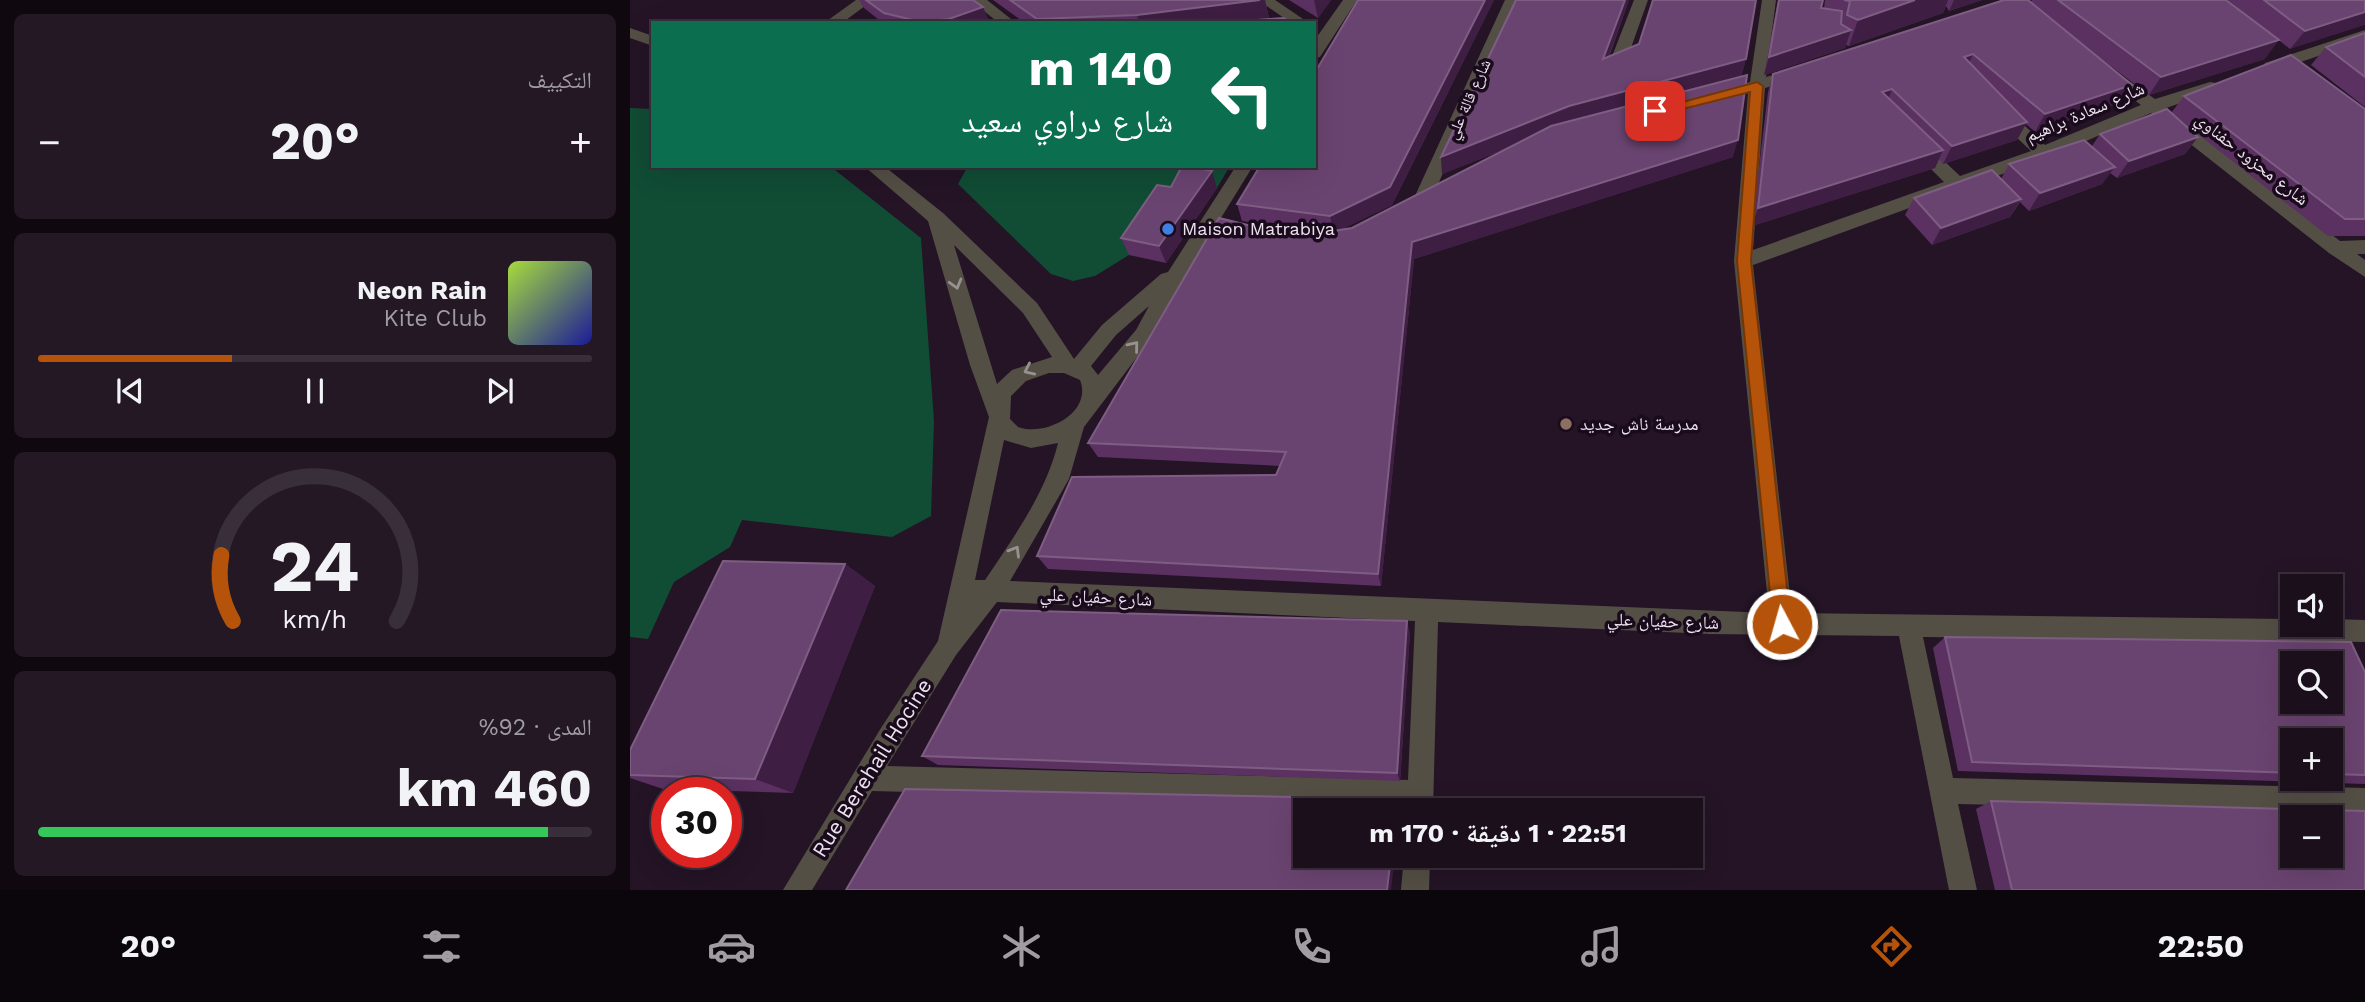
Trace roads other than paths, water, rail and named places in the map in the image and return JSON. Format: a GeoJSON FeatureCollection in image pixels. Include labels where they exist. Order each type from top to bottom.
{"type":"FeatureCollection","features":[{"type":"Feature","properties":{"kind":"street"},"geometry":{"type":"LineString","coordinates":[[834,21],[866,0]]}},
{"type":"Feature","properties":{"kind":"street"},"geometry":{"type":"LineString","coordinates":[[977,0],[1006,21]]}},
{"type":"Feature","properties":{"kind":"street"},"geometry":{"type":"LineString","coordinates":[[1265,0],[1299,21]]}},
{"type":"Feature","properties":{"kind":"street"},"geometry":{"type":"LineString","coordinates":[[1319,33],[1350,0]]}},
{"type":"Feature","properties":{"kind":"street","name":"شارع قالة علي"},"geometry":{"type":"LineString","coordinates":[[1423,198],[1512,0]]}},
{"type":"Feature","properties":{"kind":"street"},"geometry":{"type":"LineString","coordinates":[[1619,58],[1641,0]]}},
{"type":"Feature","properties":{"kind":"street"},"geometry":{"type":"LineString","coordinates":[[1769,0],[1757,86],[1744,261],[1782,624]]}},
{"type":"Feature","properties":{"kind":"street"},"geometry":{"type":"LineString","coordinates":[[630,33],[651,40]]}},
{"type":"Feature","properties":{"kind":"street"},"geometry":{"type":"LineString","coordinates":[[2253,73],[2295,65],[2365,35]]}},
{"type":"Feature","properties":{"kind":"street"},"geometry":{"type":"LineString","coordinates":[[2270,46],[2295,65]]}},
{"type":"Feature","properties":{"kind":"street","name":"شارع محزود حفناوي"},"geometry":{"type":"LineString","coordinates":[[2090,57],[2365,270]]}},
{"type":"Feature","properties":{"kind":"street"},"geometry":{"type":"LineString","coordinates":[[1706,99],[1806,70]]}},
{"type":"Feature","properties":{"kind":"street","name":"شارع سعادة براهيم"},"geometry":{"type":"LineString","coordinates":[[1744,261],[1958,185],[2043,153],[2153,106],[2228,81]]}},
{"type":"Feature","properties":{"kind":"street"},"geometry":{"type":"LineString","coordinates":[[1994,107],[2043,153]]}},
{"type":"Feature","properties":{"kind":"street"},"geometry":{"type":"LineString","coordinates":[[1904,132],[1958,185]]}},
{"type":"Feature","properties":{"kind":"street"},"geometry":{"type":"LineString","coordinates":[[874,168],[937,218],[1030,308],[1072,366],[1087,376],[1092,387],[1091,399]]}},
{"type":"Feature","properties":{"kind":"street"},"geometry":{"type":"LineString","coordinates":[[1072,366],[1180,268],[1217,224],[1244,168]]}},
{"type":"Feature","properties":{"kind":"street"},"geometry":{"type":"LineString","coordinates":[[1403,209],[1447,186]]}},
{"type":"Feature","properties":{"kind":"street"},"geometry":{"type":"LineString","coordinates":[[937,218],[980,365],[1004,429],[1015,436],[1029,439],[1061,433],[1075,424]]}},
{"type":"Feature","properties":{"kind":"street"},"geometry":{"type":"LineString","coordinates":[[2335,248],[2365,247]]}},
{"type":"Feature","properties":{"kind":"street"},"geometry":{"type":"LineString","coordinates":[[948,647],[990,592],[1059,476],[1075,424],[1091,399],[1143,335],[1180,268]]}},
{"type":"Feature","properties":{"kind":"street"},"geometry":{"type":"LineString","coordinates":[[948,647],[1000,395],[1021,373],[1051,363],[1072,366]]}},
{"type":"Feature","properties":{"kind":"street"},"geometry":{"type":"LineString","coordinates":[[1059,476],[1086,477]]}},
{"type":"Feature","properties":{"kind":"street","name":"شارع حفيان علي"},"geometry":{"type":"LineString","coordinates":[[961,590],[1427,612],[1782,624],[2280,630]]}},
{"type":"Feature","properties":{"kind":"street"},"geometry":{"type":"LineString","coordinates":[[1420,798],[1427,612]]}},
{"type":"Feature","properties":{"kind":"street"},"geometry":{"type":"LineString","coordinates":[[1909,626],[1963,890]]}},
{"type":"Feature","properties":{"kind":"street","name":"شارع حفيان علي"},"geometry":{"type":"LineString","coordinates":[[2343,630],[2365,631]]}},
{"type":"Feature","properties":{"kind":"street","name":"Rue Berehail Hocine"},"geometry":{"type":"LineString","coordinates":[[797,890],[948,647]]}},
{"type":"Feature","properties":{"kind":"street"},"geometry":{"type":"LineString","coordinates":[[867,778],[1328,798]]}},
{"type":"Feature","properties":{"kind":"street"},"geometry":{"type":"LineString","coordinates":[[1942,792],[2365,801]]}},
{"type":"Feature","properties":{"kind":"street"},"geometry":{"type":"LineString","coordinates":[[1415,890],[1416,868]]}},
{"type":"Feature","properties":{"kind":"place","name":"Maison Matrabiya"},"geometry":{"type":"Point","coordinates":[1168,229]}},
{"type":"Feature","properties":{"kind":"place","name":"مدرسة ناش جديد"},"geometry":{"type":"Point","coordinates":[1566,424]}}]}
